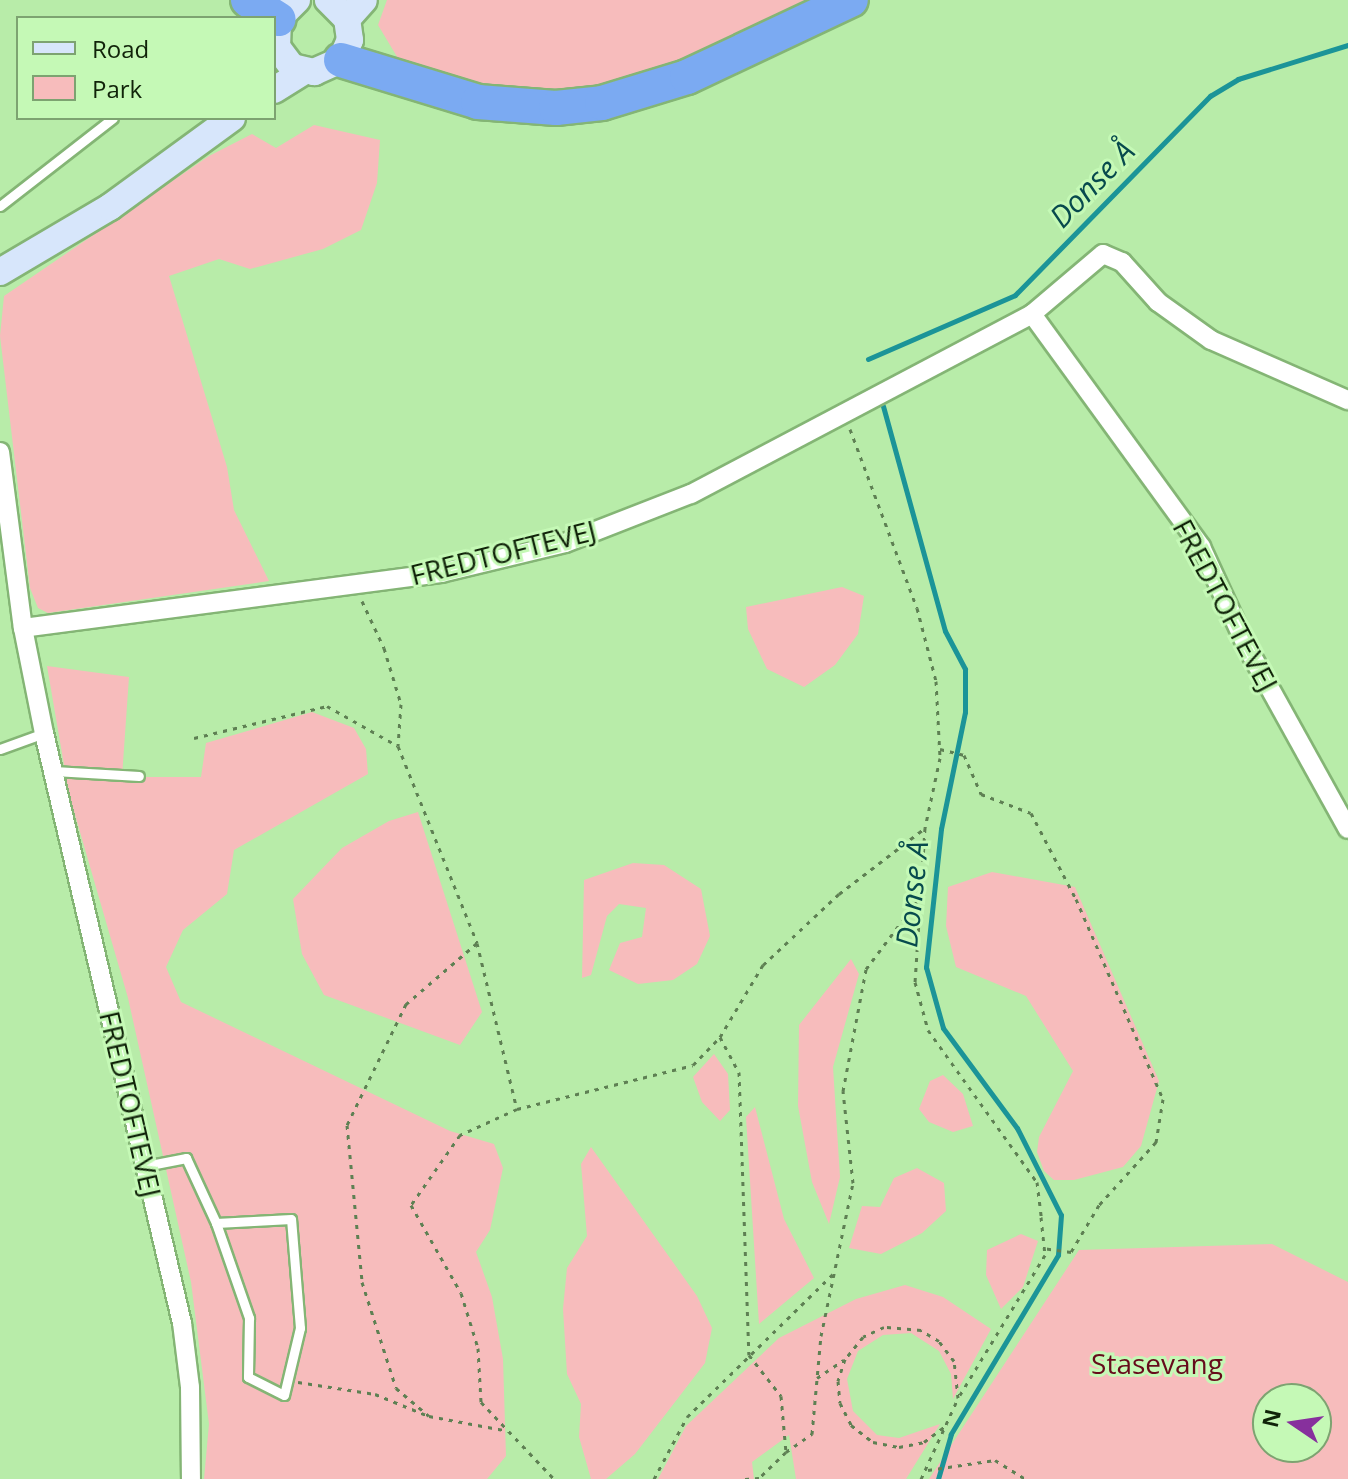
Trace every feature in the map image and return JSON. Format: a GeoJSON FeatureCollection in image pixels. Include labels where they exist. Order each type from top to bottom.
{"type":"FeatureCollection","features":[{"type":"Feature","properties":{"kind":"highway"},"geometry":{"type":"LineString","coordinates":[[248,0],[266,16]]}},
{"type":"Feature","properties":{"kind":"highway"},"geometry":{"type":"LineString","coordinates":[[341,60],[478,102],[531,108],[602,103],[687,77],[851,0]]}},
{"type":"Feature","properties":{"kind":"street"},"geometry":{"type":"LineString","coordinates":[[281,29],[283,58],[304,71],[324,71],[341,60],[350,40],[339,4]]}},
{"type":"Feature","properties":{"kind":"street"},"geometry":{"type":"LineString","coordinates":[[276,89],[304,71]]}},
{"type":"Feature","properties":{"kind":"street"},"geometry":{"type":"LineString","coordinates":[[0,269],[203,120]]}},
{"type":"Feature","properties":{"kind":"street"},"geometry":{"type":"LineString","coordinates":[[0,269],[110,207],[229,120]]}},
{"type":"Feature","properties":{"kind":"street","name":"FREDTOFTEVEJ"},"geometry":{"type":"LineString","coordinates":[[23,628],[441,573],[565,543],[691,494],[843,411],[1032,314],[1103,254],[1122,262],[1158,302],[1211,340],[1348,400]]}},
{"type":"Feature","properties":{"kind":"street","name":"FREDTOFTEVEJ"},"geometry":{"type":"LineString","coordinates":[[1032,314],[1201,547],[1247,647],[1348,829]]}},
{"type":"Feature","properties":{"kind":"street","name":"FREDTOFTEVEJ"},"geometry":{"type":"LineString","coordinates":[[0,452],[23,628],[44,733],[182,1323],[190,1387],[191,1479]]}},
{"type":"Feature","properties":{"kind":"lane"},"geometry":{"type":"LineString","coordinates":[[0,206],[110,120]]}},
{"type":"Feature","properties":{"kind":"lane"},"geometry":{"type":"LineString","coordinates":[[0,749],[44,733]]}},
{"type":"Feature","properties":{"kind":"lane"},"geometry":{"type":"LineString","coordinates":[[54,771],[139,776]]}},
{"type":"Feature","properties":{"kind":"lane"},"geometry":{"type":"LineString","coordinates":[[145,1166],[186,1158],[216,1223],[249,1318],[248,1377],[284,1395],[300,1328],[291,1219],[216,1223]]}},
{"type":"Feature","properties":{"kind":"path"},"geometry":{"type":"LineString","coordinates":[[843,411],[928,646],[940,709],[940,749],[925,828],[918,900],[915,982],[928,1030],[1037,1182],[1045,1255],[958,1398],[921,1479]]}},
{"type":"Feature","properties":{"kind":"path"},"geometry":{"type":"LineString","coordinates":[[354,585],[384,648],[401,704],[398,746],[477,943],[517,1109]]}},
{"type":"Feature","properties":{"kind":"path"},"geometry":{"type":"LineString","coordinates":[[194,738],[327,706],[398,746]]}},
{"type":"Feature","properties":{"kind":"path"},"geometry":{"type":"LineString","coordinates":[[940,749],[964,755],[981,794],[1031,813],[1076,899],[1163,1099],[1156,1142],[1099,1205],[1071,1252],[1044,1248]]}},
{"type":"Feature","properties":{"kind":"path"},"geometry":{"type":"LineString","coordinates":[[554,1479],[481,1402],[478,1348],[461,1293],[411,1205],[460,1135],[517,1109],[693,1065],[720,1037],[763,965],[839,894],[925,828]]}},
{"type":"Feature","properties":{"kind":"path"},"geometry":{"type":"LineString","coordinates":[[745,1479],[759,1478],[786,1452],[812,1434],[821,1336],[838,1269],[853,1183],[843,1091],[866,969],[918,900]]}},
{"type":"Feature","properties":{"kind":"path"},"geometry":{"type":"LineString","coordinates":[[429,1416],[396,1388],[362,1282],[347,1125],[406,1004],[477,943]]}},
{"type":"Feature","properties":{"kind":"path"},"geometry":{"type":"LineString","coordinates":[[720,1037],[739,1072],[749,1355],[781,1396],[786,1452]]}},
{"type":"Feature","properties":{"kind":"path"},"geometry":{"type":"LineString","coordinates":[[654,1479],[687,1417],[838,1269]]}},
{"type":"Feature","properties":{"kind":"path"},"geometry":{"type":"LineString","coordinates":[[817,1378],[845,1359],[863,1337],[884,1327],[921,1330],[939,1341],[954,1361],[958,1398]]}},
{"type":"Feature","properties":{"kind":"path"},"geometry":{"type":"LineString","coordinates":[[845,1359],[838,1381],[840,1403],[851,1425],[873,1442],[912,1445],[945,1426]]}},
{"type":"Feature","properties":{"kind":"path"},"geometry":{"type":"LineString","coordinates":[[287,1381],[375,1394],[429,1416],[507,1430]]}},
{"type":"Feature","properties":{"kind":"path"},"geometry":{"type":"LineString","coordinates":[[927,1470],[995,1460],[1026,1479]]}},
{"type":"Feature","properties":{"kind":"green space"},"geometry":{"type":"Polygon","coordinates":[[[387,0],[826,0],[758,33],[612,88],[550,96],[500,90],[399,60],[378,25],[387,0]]]}},
{"type":"Feature","properties":{"kind":"green space"},"geometry":{"type":"Polygon","coordinates":[[[314,125],[380,140],[377,183],[361,230],[323,249],[250,269],[219,259],[169,276],[227,467],[234,510],[269,581],[48,613],[38,608],[30,588],[0,336],[4,296],[209,156],[252,134],[276,148],[314,125]]]}},
{"type":"Feature","properties":{"kind":"green space"},"geometry":{"type":"Polygon","coordinates":[[[842,587],[864,596],[858,634],[835,665],[804,687],[767,669],[748,629],[746,607],[842,587]]]}},
{"type":"Feature","properties":{"kind":"green space"},"geometry":{"type":"Polygon","coordinates":[[[47,666],[129,677],[122,777],[201,777],[206,743],[312,712],[354,728],[366,749],[368,774],[234,850],[227,894],[183,930],[166,967],[181,1002],[450,1131],[494,1144],[503,1168],[490,1230],[476,1252],[492,1297],[503,1359],[506,1456],[487,1479],[204,1479],[209,1424],[191,1282],[128,998],[69,794],[47,666]]]}},
{"type":"Feature","properties":{"kind":"green space"},"geometry":{"type":"Polygon","coordinates":[[[418,812],[482,1012],[460,1045],[324,995],[302,954],[293,899],[342,848],[389,821],[418,812]]]}},
{"type":"Feature","properties":{"kind":"green space"},"geometry":{"type":"Polygon","coordinates":[[[633,863],[664,865],[701,889],[710,936],[697,964],[673,980],[638,984],[609,970],[620,943],[642,937],[646,908],[619,904],[607,916],[591,975],[582,978],[584,880],[633,863]]]}},
{"type":"Feature","properties":{"kind":"green space"},"geometry":{"type":"Polygon","coordinates":[[[992,872],[1075,887],[1159,1081],[1141,1146],[1123,1167],[1074,1180],[1054,1180],[1044,1171],[1037,1152],[1039,1137],[1073,1071],[1026,996],[956,967],[946,926],[948,887],[992,872]]]}},
{"type":"Feature","properties":{"kind":"green space"},"geometry":{"type":"Polygon","coordinates":[[[851,959],[859,974],[833,1067],[840,1177],[829,1224],[812,1182],[798,1106],[799,1025],[851,959]]]}},
{"type":"Feature","properties":{"kind":"green space"},"geometry":{"type":"Polygon","coordinates":[[[714,1054],[728,1074],[730,1110],[720,1121],[702,1102],[693,1077],[714,1054]]]}},
{"type":"Feature","properties":{"kind":"green space"},"geometry":{"type":"Polygon","coordinates":[[[943,1075],[963,1094],[973,1126],[953,1132],[929,1122],[919,1109],[930,1081],[943,1075]]]}},
{"type":"Feature","properties":{"kind":"green space"},"geometry":{"type":"Polygon","coordinates":[[[755,1107],[784,1219],[814,1278],[759,1324],[746,1117],[755,1107]]]}},
{"type":"Feature","properties":{"kind":"green space"},"geometry":{"type":"Polygon","coordinates":[[[591,1147],[697,1296],[712,1328],[705,1363],[635,1454],[606,1479],[591,1479],[579,1437],[581,1404],[567,1374],[563,1309],[567,1268],[587,1236],[581,1164],[591,1147]]]}},
{"type":"Feature","properties":{"kind":"green space"},"geometry":{"type":"Polygon","coordinates":[[[917,1168],[944,1183],[946,1211],[922,1233],[881,1254],[849,1248],[862,1206],[880,1207],[894,1178],[917,1168]]]}},
{"type":"Feature","properties":{"kind":"green space"},"geometry":{"type":"Polygon","coordinates":[[[1021,1234],[1038,1241],[1023,1287],[1001,1309],[986,1275],[987,1250],[1021,1234]]]}},
{"type":"Feature","properties":{"kind":"green space","name":"Stasevang"},"geometry":{"type":"Polygon","coordinates":[[[1272,1244],[1348,1282],[1348,1479],[929,1479],[1079,1250],[1272,1244]]]}},
{"type":"Feature","properties":{"kind":"green space"},"geometry":{"type":"Polygon","coordinates":[[[905,1285],[943,1297],[991,1329],[953,1399],[951,1374],[939,1351],[911,1333],[883,1335],[858,1351],[847,1379],[853,1411],[877,1435],[899,1438],[940,1424],[906,1479],[796,1479],[789,1435],[752,1462],[754,1479],[658,1479],[686,1426],[779,1338],[856,1299],[905,1285]]]}},
{"type":"Feature","properties":{"kind":"waterway","name":"Donse Å"},"geometry":{"type":"LineString","coordinates":[[868,359],[1015,295],[1210,96],[1238,79],[1348,45]]}},
{"type":"Feature","properties":{"kind":"waterway","name":"Donse Å"},"geometry":{"type":"LineString","coordinates":[[883,406],[945,631],[965,669],[965,712],[941,829],[926,967],[943,1028],[1017,1128],[1061,1215],[1058,1255],[951,1434],[938,1479]]}}]}
